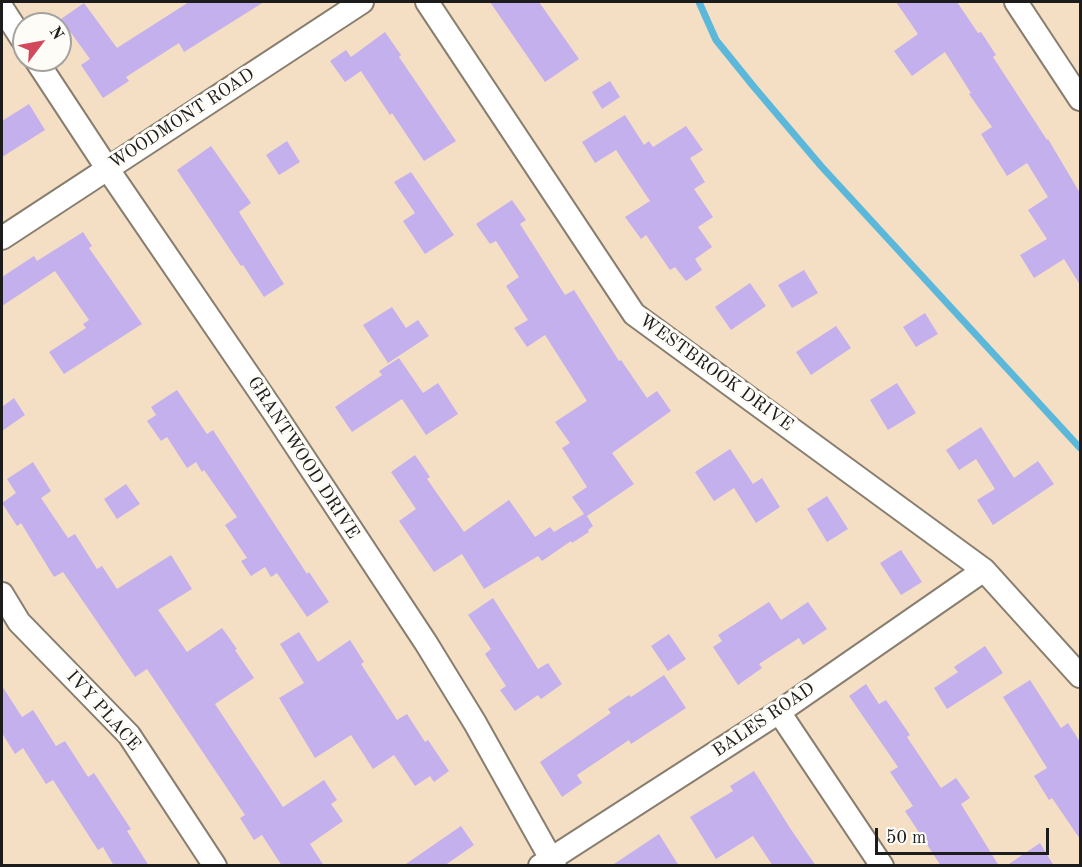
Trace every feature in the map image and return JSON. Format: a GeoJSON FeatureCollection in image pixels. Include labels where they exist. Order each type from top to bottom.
{"type":"FeatureCollection","features":[{"type":"Feature","properties":{"kind":"street","name":"WOODMONT ROAD"},"geometry":{"type":"LineString","coordinates":[[2,238],[362,2]]}},
{"type":"Feature","properties":{"kind":"street","name":"WESTBROOK DRIVE"},"geometry":{"type":"LineString","coordinates":[[427,2],[634,314],[984,570],[1080,676]]}},
{"type":"Feature","properties":{"kind":"street"},"geometry":{"type":"LineString","coordinates":[[1016,2],[1080,99]]}},
{"type":"Feature","properties":{"kind":"street"},"geometry":{"type":"LineString","coordinates":[[2,8],[12,23]]}},
{"type":"Feature","properties":{"kind":"street","name":"GRANTWOOD DRIVE"},"geometry":{"type":"LineString","coordinates":[[44,72],[426,643],[475,723],[549,863]]}},
{"type":"Feature","properties":{"kind":"street","name":"BALES ROAD"},"geometry":{"type":"LineString","coordinates":[[549,863],[779,712],[984,570]]}},
{"type":"Feature","properties":{"kind":"street","name":"IVY PLACE"},"geometry":{"type":"LineString","coordinates":[[2,594],[20,622],[129,735],[215,866]]}},
{"type":"Feature","properties":{"kind":"street"},"geometry":{"type":"LineString","coordinates":[[779,712],[882,866]]}},
{"type":"Feature","properties":{"kind":"building"},"geometry":{"type":"Polygon","coordinates":[[[189,2],[264,2],[184,52],[179,43],[126,77],[129,81],[103,98],[81,65],[90,59],[72,34],[71,12],[84,3],[117,48],[189,2]]]}},
{"type":"Feature","properties":{"kind":"building"},"geometry":{"type":"Polygon","coordinates":[[[490,2],[539,2],[579,59],[545,82],[490,2]]]}},
{"type":"Feature","properties":{"kind":"building"},"geometry":{"type":"Polygon","coordinates":[[[896,2],[957,2],[996,55],[993,57],[1048,139],[1080,193],[1080,285],[1064,259],[1034,278],[1020,255],[1047,239],[1028,210],[1048,197],[1027,163],[1007,176],[981,134],[992,127],[969,94],[971,93],[945,52],[912,76],[894,51],[918,34],[896,2]]]}},
{"type":"Feature","properties":{"kind":"building"},"geometry":{"type":"Polygon","coordinates":[[[385,32],[401,55],[399,57],[456,141],[424,161],[361,71],[345,82],[330,61],[346,50],[351,57],[385,32]]]}},
{"type":"Feature","properties":{"kind":"building"},"geometry":{"type":"Polygon","coordinates":[[[610,81],[620,97],[602,109],[592,92],[610,81]]]}},
{"type":"Feature","properties":{"kind":"building"},"geometry":{"type":"Polygon","coordinates":[[[29,104],[45,130],[2,157],[2,121],[29,104]]]}},
{"type":"Feature","properties":{"kind":"building"},"geometry":{"type":"Polygon","coordinates":[[[625,115],[644,145],[649,141],[653,147],[686,126],[703,150],[690,158],[705,182],[694,189],[713,217],[698,227],[712,247],[695,259],[702,270],[686,281],[675,267],[670,270],[646,235],[641,239],[625,217],[650,201],[616,150],[595,163],[582,142],[625,115]]]}},
{"type":"Feature","properties":{"kind":"building"},"geometry":{"type":"Polygon","coordinates":[[[287,141],[300,162],[279,175],[266,155],[287,141]]]}},
{"type":"Feature","properties":{"kind":"building"},"geometry":{"type":"Polygon","coordinates":[[[211,146],[251,203],[239,212],[284,284],[264,297],[177,170],[211,146]]]}},
{"type":"Feature","properties":{"kind":"building"},"geometry":{"type":"Polygon","coordinates":[[[411,172],[454,235],[425,254],[403,221],[415,213],[394,182],[411,172]]]}},
{"type":"Feature","properties":{"kind":"building"},"geometry":{"type":"Polygon","coordinates":[[[512,200],[526,220],[520,224],[565,295],[574,290],[619,361],[621,360],[647,398],[657,391],[671,411],[612,453],[634,484],[587,516],[593,526],[588,530],[589,532],[542,561],[538,556],[484,589],[462,554],[434,572],[399,521],[416,509],[391,472],[415,455],[430,477],[427,479],[464,532],[509,500],[535,537],[550,527],[554,532],[584,514],[572,497],[587,487],[562,448],[570,443],[555,422],[587,401],[545,335],[527,347],[514,328],[528,320],[506,286],[519,277],[496,241],[490,244],[476,224],[512,200]]]}},
{"type":"Feature","properties":{"kind":"building"},"geometry":{"type":"Polygon","coordinates":[[[83,232],[92,246],[89,248],[142,324],[64,374],[49,352],[86,328],[83,324],[89,320],[55,271],[2,306],[2,277],[34,256],[37,261],[83,232]]]}},
{"type":"Feature","properties":{"kind":"building"},"geometry":{"type":"Polygon","coordinates":[[[804,270],[818,293],[792,308],[778,285],[804,270]]]}},
{"type":"Feature","properties":{"kind":"building"},"geometry":{"type":"Polygon","coordinates":[[[750,283],[766,306],[731,330],[715,307],[750,283]]]}},
{"type":"Feature","properties":{"kind":"building"},"geometry":{"type":"Polygon","coordinates":[[[392,307],[406,328],[418,320],[429,336],[388,363],[363,325],[392,307]]]}},
{"type":"Feature","properties":{"kind":"building"},"geometry":{"type":"Polygon","coordinates":[[[925,313],[938,334],[916,347],[903,327],[925,313]]]}},
{"type":"Feature","properties":{"kind":"building"},"geometry":{"type":"Polygon","coordinates":[[[836,326],[851,348],[811,375],[796,352],[836,326]]]}},
{"type":"Feature","properties":{"kind":"building"},"geometry":{"type":"Polygon","coordinates":[[[399,358],[423,393],[438,383],[458,414],[426,435],[402,399],[352,432],[335,407],[382,375],[379,371],[399,358]]]}},
{"type":"Feature","properties":{"kind":"building"},"geometry":{"type":"Polygon","coordinates":[[[897,383],[916,413],[888,430],[870,400],[897,383]]]}},
{"type":"Feature","properties":{"kind":"building"},"geometry":{"type":"Polygon","coordinates":[[[177,390],[207,434],[213,430],[307,574],[309,572],[329,602],[307,617],[277,573],[271,577],[265,567],[251,576],[241,561],[247,558],[225,525],[237,517],[204,470],[202,472],[196,462],[187,468],[167,437],[161,441],[147,421],[156,415],[151,407],[177,390]]]}},
{"type":"Feature","properties":{"kind":"building"},"geometry":{"type":"Polygon","coordinates":[[[14,398],[25,415],[2,431],[2,407],[14,398]]]}},
{"type":"Feature","properties":{"kind":"building"},"geometry":{"type":"Polygon","coordinates":[[[981,427],[1014,478],[1038,461],[1054,484],[993,525],[977,500],[995,489],[976,459],[959,470],[946,450],[981,427]]]}},
{"type":"Feature","properties":{"kind":"building"},"geometry":{"type":"Polygon","coordinates":[[[730,449],[753,484],[762,478],[780,507],[756,523],[734,488],[714,501],[695,472],[730,449]]]}},
{"type":"Feature","properties":{"kind":"building"},"geometry":{"type":"Polygon","coordinates":[[[33,462],[51,491],[41,498],[68,538],[75,534],[97,569],[102,566],[117,589],[171,555],[192,589],[158,610],[187,652],[222,628],[237,649],[235,650],[254,678],[215,704],[283,807],[324,780],[337,800],[331,804],[343,821],[310,844],[324,866],[282,866],[262,835],[254,840],[240,818],[245,815],[147,669],[135,677],[63,572],[54,577],[21,523],[17,526],[2,503],[16,493],[7,479],[33,462]]]}},
{"type":"Feature","properties":{"kind":"building"},"geometry":{"type":"Polygon","coordinates":[[[126,484],[140,504],[117,519],[104,499],[126,484]]]}},
{"type":"Feature","properties":{"kind":"building"},"geometry":{"type":"Polygon","coordinates":[[[827,496],[848,529],[827,542],[807,509],[827,496]]]}},
{"type":"Feature","properties":{"kind":"building"},"geometry":{"type":"Polygon","coordinates":[[[901,550],[922,582],[901,595],[880,563],[901,550]]]}},
{"type":"Feature","properties":{"kind":"building"},"geometry":{"type":"Polygon","coordinates":[[[493,598],[538,669],[548,663],[562,684],[541,699],[538,695],[515,711],[500,690],[506,686],[485,654],[491,649],[468,615],[493,598]]]}},
{"type":"Feature","properties":{"kind":"building"},"geometry":{"type":"Polygon","coordinates":[[[769,602],[781,620],[808,602],[827,629],[803,645],[799,638],[759,664],[762,668],[738,685],[713,647],[722,641],[718,635],[769,602]]]}},
{"type":"Feature","properties":{"kind":"building"},"geometry":{"type":"Polygon","coordinates":[[[299,632],[318,662],[350,640],[364,662],[361,664],[397,720],[407,714],[425,742],[428,740],[449,771],[434,782],[430,776],[415,786],[394,755],[373,769],[351,735],[315,758],[279,698],[304,683],[280,644],[299,632]]]}},
{"type":"Feature","properties":{"kind":"building"},"geometry":{"type":"Polygon","coordinates":[[[669,634],[686,659],[668,671],[651,646],[669,634]]]}},
{"type":"Feature","properties":{"kind":"building"},"geometry":{"type":"Polygon","coordinates":[[[985,646],[1003,673],[947,709],[934,688],[958,672],[954,667],[985,646]]]}},
{"type":"Feature","properties":{"kind":"building"},"geometry":{"type":"Polygon","coordinates":[[[664,675],[686,708],[631,744],[629,740],[577,775],[582,783],[562,797],[540,762],[611,713],[608,709],[664,675]]]}},
{"type":"Feature","properties":{"kind":"building"},"geometry":{"type":"Polygon","coordinates":[[[1030,680],[1061,728],[1068,723],[1080,742],[1080,839],[1052,798],[1049,800],[1034,776],[1047,768],[1003,697],[1030,680]]]}},
{"type":"Feature","properties":{"kind":"building"},"geometry":{"type":"Polygon","coordinates":[[[866,684],[879,704],[886,700],[910,735],[907,737],[941,788],[956,778],[970,798],[961,804],[999,866],[941,866],[905,811],[913,806],[890,772],[898,767],[849,696],[866,684]]]}},
{"type":"Feature","properties":{"kind":"building"},"geometry":{"type":"Polygon","coordinates":[[[2,686],[22,717],[33,710],[56,746],[65,741],[88,777],[94,773],[131,829],[127,831],[149,866],[114,866],[103,847],[98,850],[53,780],[46,784],[23,748],[15,754],[2,733],[2,686]]]}},
{"type":"Feature","properties":{"kind":"building"},"geometry":{"type":"Polygon","coordinates":[[[754,771],[816,866],[773,866],[753,836],[716,859],[690,817],[733,791],[730,786],[754,771]]]}},
{"type":"Feature","properties":{"kind":"building"},"geometry":{"type":"Polygon","coordinates":[[[461,826],[474,845],[444,866],[403,866],[461,826]]]}},
{"type":"Feature","properties":{"kind":"building"},"geometry":{"type":"Polygon","coordinates":[[[659,834],[679,866],[611,866],[659,834]]]}},
{"type":"Feature","properties":{"kind":"building"},"geometry":{"type":"Polygon","coordinates":[[[1040,843],[1054,866],[1006,866],[1040,843]]]}},
{"type":"Feature","properties":{"kind":"waterway"},"geometry":{"type":"LineString","coordinates":[[699,2],[716,40],[821,166],[1080,448]]}}]}
